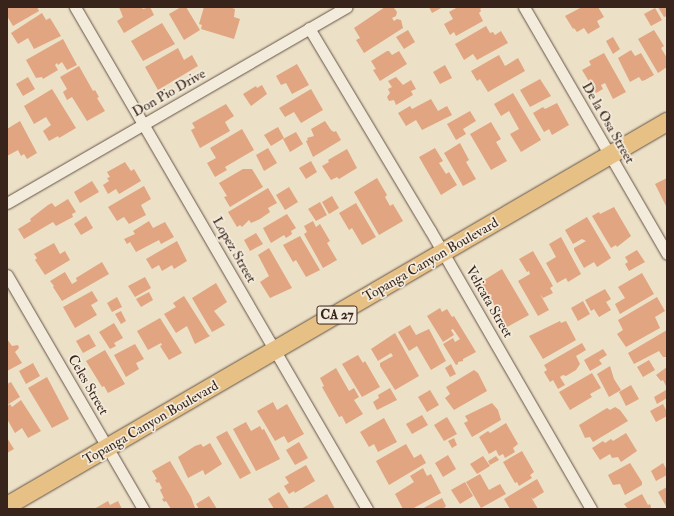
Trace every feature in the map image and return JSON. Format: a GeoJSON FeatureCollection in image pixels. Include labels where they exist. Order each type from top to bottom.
{"type":"FeatureCollection","features":[{"type":"Feature","properties":{"kind":"main road","name":"Topanga Canyon Boulevard"},"geometry":{"type":"LineString","coordinates":[[7,506],[276,351],[667,122]]}},
{"type":"Feature","properties":{"kind":"street","name":"Lopez Street"},"geometry":{"type":"LineString","coordinates":[[75,7],[367,509]]}},
{"type":"Feature","properties":{"kind":"street","name":"Don Pio Drive"},"geometry":{"type":"LineString","coordinates":[[7,203],[346,7]]}},
{"type":"Feature","properties":{"kind":"street","name":"De la Osa Street"},"geometry":{"type":"LineString","coordinates":[[524,7],[667,254]]}},
{"type":"Feature","properties":{"kind":"street","name":"Velicata Street"},"geometry":{"type":"LineString","coordinates":[[309,28],[443,253],[592,509]]}},
{"type":"Feature","properties":{"kind":"street","name":"Celes Street"},"geometry":{"type":"LineString","coordinates":[[7,275],[143,509]]}},
{"type":"Feature","properties":{"kind":"building"},"geometry":{"type":"Polygon","coordinates":[[[7,7],[37,7],[39,11],[13,26],[7,16],[7,7]]]}},
{"type":"Feature","properties":{"kind":"building"},"geometry":{"type":"Polygon","coordinates":[[[119,7],[141,7],[143,9],[150,7],[154,15],[124,33],[117,21],[123,17],[119,7]]]}},
{"type":"Feature","properties":{"kind":"building"},"geometry":{"type":"Polygon","coordinates":[[[181,7],[186,7],[200,30],[184,40],[169,14],[181,7]]]}},
{"type":"Feature","properties":{"kind":"building"},"geometry":{"type":"Polygon","coordinates":[[[204,7],[229,7],[235,9],[234,17],[240,19],[234,39],[201,29],[202,25],[199,24],[204,7]]]}},
{"type":"Feature","properties":{"kind":"building"},"geometry":{"type":"Polygon","coordinates":[[[385,7],[394,8],[397,12],[396,16],[392,18],[394,21],[397,19],[401,20],[403,28],[364,53],[356,40],[360,38],[354,28],[385,7]]]}},
{"type":"Feature","properties":{"kind":"building"},"geometry":{"type":"Polygon","coordinates":[[[429,7],[443,7],[432,13],[429,7]]]}},
{"type":"Feature","properties":{"kind":"building"},"geometry":{"type":"Polygon","coordinates":[[[458,7],[483,7],[480,9],[481,11],[479,13],[483,21],[456,36],[454,32],[450,35],[444,24],[453,19],[449,12],[458,7]]]}},
{"type":"Feature","properties":{"kind":"building"},"geometry":{"type":"Polygon","coordinates":[[[582,7],[598,7],[604,17],[597,21],[600,27],[588,34],[584,28],[577,32],[574,28],[573,29],[565,16],[582,7]]]}},
{"type":"Feature","properties":{"kind":"building"},"geometry":{"type":"Polygon","coordinates":[[[658,7],[667,7],[667,16],[664,17],[658,7]]]}},
{"type":"Feature","properties":{"kind":"building"},"geometry":{"type":"Polygon","coordinates":[[[655,8],[662,20],[651,26],[644,14],[655,8]]]}},
{"type":"Feature","properties":{"kind":"building"},"geometry":{"type":"Polygon","coordinates":[[[42,13],[46,20],[50,18],[61,36],[34,49],[28,38],[18,44],[11,33],[42,13]]]}},
{"type":"Feature","properties":{"kind":"building"},"geometry":{"type":"Polygon","coordinates":[[[162,23],[175,44],[143,61],[131,41],[162,23]]]}},
{"type":"Feature","properties":{"kind":"building"},"geometry":{"type":"Polygon","coordinates":[[[486,26],[490,33],[493,32],[495,35],[501,31],[508,43],[477,60],[473,54],[464,60],[455,44],[486,26]]]}},
{"type":"Feature","properties":{"kind":"building"},"geometry":{"type":"Polygon","coordinates":[[[408,30],[415,42],[404,49],[396,37],[408,30]]]}},
{"type":"Feature","properties":{"kind":"building"},"geometry":{"type":"Polygon","coordinates":[[[654,30],[664,46],[661,48],[667,58],[667,67],[658,73],[638,39],[654,30]]]}},
{"type":"Feature","properties":{"kind":"building"},"geometry":{"type":"Polygon","coordinates":[[[613,37],[620,49],[613,54],[606,41],[613,37]]]}},
{"type":"Feature","properties":{"kind":"building"},"geometry":{"type":"Polygon","coordinates":[[[63,39],[77,65],[67,70],[62,62],[58,65],[57,63],[55,65],[58,70],[43,79],[42,77],[36,78],[26,60],[63,39]]]}},
{"type":"Feature","properties":{"kind":"building"},"geometry":{"type":"Polygon","coordinates":[[[178,48],[184,60],[192,55],[198,66],[158,90],[145,67],[178,48]]]}},
{"type":"Feature","properties":{"kind":"building"},"geometry":{"type":"Polygon","coordinates":[[[631,50],[635,56],[641,53],[654,75],[642,81],[639,77],[630,82],[618,58],[631,50]]]}},
{"type":"Feature","properties":{"kind":"building"},"geometry":{"type":"Polygon","coordinates":[[[389,51],[392,55],[399,51],[407,64],[380,81],[373,70],[376,69],[371,61],[389,51]]]}},
{"type":"Feature","properties":{"kind":"building"},"geometry":{"type":"Polygon","coordinates":[[[604,53],[626,92],[613,99],[605,83],[601,85],[603,89],[596,93],[582,70],[591,65],[589,61],[604,53]]]}},
{"type":"Feature","properties":{"kind":"building"},"geometry":{"type":"Polygon","coordinates":[[[499,55],[505,66],[518,58],[525,71],[488,92],[480,79],[477,81],[471,71],[499,55]]]}},
{"type":"Feature","properties":{"kind":"building"},"geometry":{"type":"Polygon","coordinates":[[[297,64],[309,85],[292,94],[286,83],[281,85],[276,76],[297,64]]]}},
{"type":"Feature","properties":{"kind":"building"},"geometry":{"type":"Polygon","coordinates":[[[445,65],[452,78],[440,84],[433,72],[445,65]]]}},
{"type":"Feature","properties":{"kind":"building"},"geometry":{"type":"Polygon","coordinates":[[[79,66],[93,91],[95,90],[99,97],[97,98],[105,111],[87,121],[72,97],[67,100],[63,92],[67,89],[60,77],[79,66]]]}},
{"type":"Feature","properties":{"kind":"building"},"geometry":{"type":"Polygon","coordinates":[[[28,77],[35,89],[23,96],[16,84],[28,77]]]}},
{"type":"Feature","properties":{"kind":"building"},"geometry":{"type":"Polygon","coordinates":[[[396,77],[403,85],[411,80],[416,89],[411,91],[413,95],[396,105],[394,100],[389,101],[387,97],[390,93],[388,89],[392,87],[388,81],[396,77]]]}},
{"type":"Feature","properties":{"kind":"building"},"geometry":{"type":"Polygon","coordinates":[[[540,79],[551,96],[530,107],[520,90],[540,79]]]}},
{"type":"Feature","properties":{"kind":"building"},"geometry":{"type":"Polygon","coordinates":[[[262,85],[267,94],[251,106],[243,94],[256,86],[257,88],[262,85]]]}},
{"type":"Feature","properties":{"kind":"building"},"geometry":{"type":"Polygon","coordinates":[[[52,89],[76,128],[59,138],[58,136],[49,141],[43,131],[51,125],[46,117],[34,124],[24,106],[52,89]]]}},
{"type":"Feature","properties":{"kind":"building"},"geometry":{"type":"Polygon","coordinates":[[[311,89],[323,110],[301,123],[294,112],[285,117],[279,108],[311,89]]]}},
{"type":"Feature","properties":{"kind":"building"},"geometry":{"type":"Polygon","coordinates":[[[513,93],[541,140],[521,152],[510,134],[519,129],[509,111],[501,116],[494,104],[513,93]]]}},
{"type":"Feature","properties":{"kind":"building"},"geometry":{"type":"Polygon","coordinates":[[[431,99],[438,111],[447,106],[452,115],[422,130],[416,120],[406,126],[398,113],[410,106],[412,109],[431,99]]]}},
{"type":"Feature","properties":{"kind":"building"},"geometry":{"type":"Polygon","coordinates":[[[557,103],[569,125],[552,135],[549,129],[544,132],[533,113],[543,107],[545,109],[557,103]]]}},
{"type":"Feature","properties":{"kind":"building"},"geometry":{"type":"Polygon","coordinates":[[[226,104],[234,116],[225,122],[230,131],[200,148],[191,130],[195,128],[192,123],[226,104]]]}},
{"type":"Feature","properties":{"kind":"building"},"geometry":{"type":"Polygon","coordinates":[[[470,111],[476,121],[463,129],[466,134],[456,140],[447,124],[470,111]]]}},
{"type":"Feature","properties":{"kind":"building"},"geometry":{"type":"Polygon","coordinates":[[[20,121],[37,153],[27,159],[24,154],[21,156],[18,150],[7,156],[7,129],[20,121]]]}},
{"type":"Feature","properties":{"kind":"building"},"geometry":{"type":"Polygon","coordinates":[[[325,121],[331,130],[334,132],[336,131],[341,140],[313,157],[306,141],[308,140],[307,138],[314,136],[311,129],[325,121]]]}},
{"type":"Feature","properties":{"kind":"building"},"geometry":{"type":"Polygon","coordinates":[[[491,122],[501,139],[496,142],[507,161],[491,170],[470,134],[491,122]]]}},
{"type":"Feature","properties":{"kind":"building"},"geometry":{"type":"Polygon","coordinates":[[[278,127],[284,138],[271,146],[264,135],[278,127]]]}},
{"type":"Feature","properties":{"kind":"building"},"geometry":{"type":"Polygon","coordinates":[[[242,129],[254,150],[225,167],[227,170],[215,177],[207,163],[216,158],[210,148],[242,129]]]}},
{"type":"Feature","properties":{"kind":"building"},"geometry":{"type":"Polygon","coordinates":[[[296,132],[303,144],[290,152],[283,139],[296,132]]]}},
{"type":"Feature","properties":{"kind":"building"},"geometry":{"type":"Polygon","coordinates":[[[460,143],[469,160],[466,162],[476,179],[463,186],[444,153],[460,143]]]}},
{"type":"Feature","properties":{"kind":"building"},"geometry":{"type":"Polygon","coordinates":[[[268,148],[277,163],[264,171],[256,155],[268,148]]]}},
{"type":"Feature","properties":{"kind":"building"},"geometry":{"type":"Polygon","coordinates":[[[435,148],[443,161],[439,163],[446,174],[449,172],[457,185],[441,195],[419,157],[435,148]]]}},
{"type":"Feature","properties":{"kind":"building"},"geometry":{"type":"Polygon","coordinates":[[[347,149],[357,168],[339,179],[337,177],[331,180],[322,166],[329,162],[328,160],[347,149]]]}},
{"type":"Feature","properties":{"kind":"building"},"geometry":{"type":"Polygon","coordinates":[[[311,161],[317,172],[306,179],[299,168],[311,161]]]}},
{"type":"Feature","properties":{"kind":"building"},"geometry":{"type":"Polygon","coordinates":[[[125,162],[131,171],[134,169],[141,181],[119,194],[116,189],[108,194],[103,185],[109,181],[107,178],[110,177],[107,172],[125,162]]]}},
{"type":"Feature","properties":{"kind":"building"},"geometry":{"type":"Polygon","coordinates":[[[243,169],[252,169],[263,187],[230,207],[224,197],[227,196],[219,183],[243,169]]]}},
{"type":"Feature","properties":{"kind":"building"},"geometry":{"type":"Polygon","coordinates":[[[377,178],[387,195],[385,197],[390,206],[393,204],[403,221],[379,235],[354,192],[377,178]]]}},
{"type":"Feature","properties":{"kind":"building"},"geometry":{"type":"Polygon","coordinates":[[[667,178],[667,208],[655,184],[667,178]]]}},
{"type":"Feature","properties":{"kind":"building"},"geometry":{"type":"Polygon","coordinates":[[[92,181],[99,192],[80,203],[74,192],[92,181]]]}},
{"type":"Feature","properties":{"kind":"building"},"geometry":{"type":"Polygon","coordinates":[[[144,186],[151,199],[141,205],[146,215],[129,224],[124,217],[117,221],[108,207],[144,186]]]}},
{"type":"Feature","properties":{"kind":"building"},"geometry":{"type":"Polygon","coordinates":[[[289,187],[298,202],[285,210],[276,195],[289,187]]]}},
{"type":"Feature","properties":{"kind":"building"},"geometry":{"type":"Polygon","coordinates":[[[268,188],[277,203],[268,208],[270,212],[260,219],[251,223],[249,220],[242,227],[240,225],[237,227],[228,212],[268,188]]]}},
{"type":"Feature","properties":{"kind":"building"},"geometry":{"type":"Polygon","coordinates":[[[332,196],[339,208],[329,214],[322,202],[332,196]]]}},
{"type":"Feature","properties":{"kind":"building"},"geometry":{"type":"Polygon","coordinates":[[[68,199],[76,212],[72,214],[73,217],[56,226],[53,222],[24,239],[18,229],[31,221],[30,219],[48,205],[52,203],[55,207],[68,199]]]}},
{"type":"Feature","properties":{"kind":"building"},"geometry":{"type":"Polygon","coordinates":[[[320,202],[327,215],[316,221],[308,209],[320,202]]]}},
{"type":"Feature","properties":{"kind":"building"},"geometry":{"type":"Polygon","coordinates":[[[356,203],[376,237],[362,245],[352,228],[349,230],[339,213],[356,203]]]}},
{"type":"Feature","properties":{"kind":"building"},"geometry":{"type":"Polygon","coordinates":[[[614,207],[631,236],[617,247],[616,245],[611,248],[592,216],[614,207]]]}},
{"type":"Feature","properties":{"kind":"building"},"geometry":{"type":"Polygon","coordinates":[[[287,214],[296,228],[291,231],[292,234],[286,238],[284,235],[271,243],[263,228],[287,214]]]}},
{"type":"Feature","properties":{"kind":"building"},"geometry":{"type":"Polygon","coordinates":[[[86,216],[93,228],[81,235],[74,224],[86,216]]]}},
{"type":"Feature","properties":{"kind":"building"},"geometry":{"type":"Polygon","coordinates":[[[587,217],[611,258],[597,267],[594,262],[584,268],[574,248],[586,241],[582,239],[573,244],[565,230],[587,217]]]}},
{"type":"Feature","properties":{"kind":"building"},"geometry":{"type":"Polygon","coordinates":[[[149,221],[153,228],[165,222],[174,237],[161,244],[159,240],[136,252],[130,242],[127,244],[124,239],[135,234],[133,231],[149,221]]]}},
{"type":"Feature","properties":{"kind":"building"},"geometry":{"type":"Polygon","coordinates":[[[313,221],[316,227],[320,224],[330,241],[327,243],[337,260],[323,268],[304,234],[307,232],[304,226],[313,221]]]}},
{"type":"Feature","properties":{"kind":"building"},"geometry":{"type":"Polygon","coordinates":[[[256,233],[263,244],[250,251],[244,240],[256,233]]]}},
{"type":"Feature","properties":{"kind":"building"},"geometry":{"type":"Polygon","coordinates":[[[300,236],[320,270],[306,277],[296,260],[293,262],[283,245],[300,236]]]}},
{"type":"Feature","properties":{"kind":"building"},"geometry":{"type":"Polygon","coordinates":[[[561,237],[581,274],[568,282],[566,278],[557,283],[546,263],[556,257],[549,244],[561,237]]]}},
{"type":"Feature","properties":{"kind":"building"},"geometry":{"type":"Polygon","coordinates":[[[177,241],[187,261],[174,269],[172,265],[162,271],[159,265],[152,269],[146,259],[177,241]]]}},
{"type":"Feature","properties":{"kind":"building"},"geometry":{"type":"Polygon","coordinates":[[[54,243],[60,254],[65,251],[70,260],[45,275],[35,260],[37,258],[34,254],[54,243]]]}},
{"type":"Feature","properties":{"kind":"building"},"geometry":{"type":"Polygon","coordinates":[[[269,248],[292,288],[270,298],[260,282],[269,276],[258,255],[269,248]]]}},
{"type":"Feature","properties":{"kind":"building"},"geometry":{"type":"Polygon","coordinates":[[[637,250],[645,262],[629,271],[625,264],[628,262],[625,257],[637,250]]]}},
{"type":"Feature","properties":{"kind":"building"},"geometry":{"type":"Polygon","coordinates":[[[533,251],[553,286],[550,288],[553,293],[543,298],[540,294],[549,310],[538,316],[518,281],[530,274],[529,271],[527,272],[519,259],[533,251]]]}},
{"type":"Feature","properties":{"kind":"building"},"geometry":{"type":"Polygon","coordinates":[[[102,262],[109,274],[62,301],[50,281],[65,272],[72,284],[77,281],[76,278],[102,262]]]}},
{"type":"Feature","properties":{"kind":"building"},"geometry":{"type":"Polygon","coordinates":[[[502,269],[529,315],[507,327],[481,282],[502,269]]]}},
{"type":"Feature","properties":{"kind":"building"},"geometry":{"type":"Polygon","coordinates":[[[642,273],[654,294],[620,314],[615,304],[625,298],[618,287],[642,273]]]}},
{"type":"Feature","properties":{"kind":"building"},"geometry":{"type":"Polygon","coordinates":[[[145,277],[151,288],[135,297],[128,286],[145,277]]]}},
{"type":"Feature","properties":{"kind":"building"},"geometry":{"type":"Polygon","coordinates":[[[216,283],[227,302],[214,311],[225,325],[212,332],[192,298],[216,283]]]}},
{"type":"Feature","properties":{"kind":"building"},"geometry":{"type":"Polygon","coordinates":[[[605,289],[611,299],[606,302],[611,310],[599,317],[594,309],[591,311],[585,300],[605,289]]]}},
{"type":"Feature","properties":{"kind":"building"},"geometry":{"type":"Polygon","coordinates":[[[92,291],[98,301],[91,305],[97,315],[75,328],[63,307],[92,291]]]}},
{"type":"Feature","properties":{"kind":"building"},"geometry":{"type":"Polygon","coordinates":[[[149,292],[153,300],[141,307],[136,299],[149,292]]]}},
{"type":"Feature","properties":{"kind":"building"},"geometry":{"type":"Polygon","coordinates":[[[184,296],[210,336],[195,344],[187,326],[176,333],[164,314],[176,307],[173,303],[184,296]]]}},
{"type":"Feature","properties":{"kind":"building"},"geometry":{"type":"Polygon","coordinates":[[[117,297],[122,307],[112,312],[107,303],[117,297]]]}},
{"type":"Feature","properties":{"kind":"building"},"geometry":{"type":"Polygon","coordinates":[[[657,297],[665,311],[655,317],[660,328],[626,347],[617,334],[623,330],[618,320],[657,297]]]}},
{"type":"Feature","properties":{"kind":"building"},"geometry":{"type":"Polygon","coordinates":[[[583,301],[590,314],[578,321],[571,308],[583,301]]]}},
{"type":"Feature","properties":{"kind":"building"},"geometry":{"type":"Polygon","coordinates":[[[440,308],[442,312],[447,309],[452,317],[454,316],[476,352],[463,359],[463,361],[458,362],[456,365],[443,344],[453,338],[455,342],[460,339],[453,329],[451,330],[454,335],[443,342],[427,316],[440,308]]]}},
{"type":"Feature","properties":{"kind":"building"},"geometry":{"type":"Polygon","coordinates":[[[121,311],[126,321],[121,324],[115,314],[121,311]]]}},
{"type":"Feature","properties":{"kind":"building"},"geometry":{"type":"Polygon","coordinates":[[[160,318],[182,353],[169,360],[160,346],[162,345],[161,343],[148,350],[137,331],[160,318]]]}},
{"type":"Feature","properties":{"kind":"building"},"geometry":{"type":"Polygon","coordinates":[[[560,321],[561,323],[566,321],[576,340],[543,359],[529,336],[560,321]]]}},
{"type":"Feature","properties":{"kind":"building"},"geometry":{"type":"Polygon","coordinates":[[[114,323],[123,338],[114,343],[116,346],[110,349],[99,332],[114,323]]]}},
{"type":"Feature","properties":{"kind":"building"},"geometry":{"type":"Polygon","coordinates":[[[410,325],[416,335],[429,329],[446,361],[431,370],[417,346],[409,351],[398,332],[410,325]]]}},
{"type":"Feature","properties":{"kind":"building"},"geometry":{"type":"Polygon","coordinates":[[[667,330],[667,357],[663,357],[659,351],[634,364],[628,353],[667,330]]]}},
{"type":"Feature","properties":{"kind":"building"},"geometry":{"type":"Polygon","coordinates":[[[395,333],[419,376],[395,390],[380,366],[380,363],[393,356],[391,353],[378,361],[371,349],[395,333]]]}},
{"type":"Feature","properties":{"kind":"building"},"geometry":{"type":"Polygon","coordinates":[[[89,334],[96,346],[83,353],[76,341],[89,334]]]}},
{"type":"Feature","properties":{"kind":"building"},"geometry":{"type":"Polygon","coordinates":[[[7,339],[12,346],[18,345],[19,348],[15,352],[22,363],[7,371],[7,339]]]}},
{"type":"Feature","properties":{"kind":"building"},"geometry":{"type":"Polygon","coordinates":[[[582,343],[586,350],[576,356],[580,364],[576,370],[566,376],[563,375],[560,377],[565,385],[558,389],[553,380],[550,382],[544,372],[547,370],[544,365],[582,343]]]}},
{"type":"Feature","properties":{"kind":"building"},"geometry":{"type":"Polygon","coordinates":[[[135,344],[144,359],[136,363],[139,369],[126,377],[114,355],[135,344]]]}},
{"type":"Feature","properties":{"kind":"building"},"geometry":{"type":"Polygon","coordinates":[[[603,349],[607,355],[599,360],[602,364],[590,371],[584,360],[603,349]]]}},
{"type":"Feature","properties":{"kind":"building"},"geometry":{"type":"Polygon","coordinates":[[[105,350],[125,384],[108,393],[104,386],[102,387],[86,361],[105,350]]]}},
{"type":"Feature","properties":{"kind":"building"},"geometry":{"type":"Polygon","coordinates":[[[358,355],[363,363],[365,361],[380,387],[362,397],[342,364],[358,355]]]}},
{"type":"Feature","properties":{"kind":"building"},"geometry":{"type":"Polygon","coordinates":[[[649,360],[655,370],[643,377],[637,367],[649,360]]]}},
{"type":"Feature","properties":{"kind":"building"},"geometry":{"type":"Polygon","coordinates":[[[33,363],[40,376],[26,384],[19,371],[33,363]]]}},
{"type":"Feature","properties":{"kind":"building"},"geometry":{"type":"Polygon","coordinates":[[[451,364],[456,374],[450,377],[445,368],[451,364]]]}},
{"type":"Feature","properties":{"kind":"building"},"geometry":{"type":"Polygon","coordinates":[[[610,366],[614,379],[621,390],[609,397],[597,374],[610,366]]]}},
{"type":"Feature","properties":{"kind":"building"},"geometry":{"type":"Polygon","coordinates":[[[667,367],[667,388],[663,380],[661,381],[656,375],[667,367]]]}},
{"type":"Feature","properties":{"kind":"building"},"geometry":{"type":"Polygon","coordinates":[[[336,368],[349,391],[354,388],[359,397],[354,400],[363,414],[346,424],[342,416],[339,417],[322,387],[324,386],[320,378],[336,368]]]}},
{"type":"Feature","properties":{"kind":"building"},"geometry":{"type":"Polygon","coordinates":[[[474,370],[478,373],[487,391],[454,410],[445,398],[450,394],[446,387],[474,370]]]}},
{"type":"Feature","properties":{"kind":"building"},"geometry":{"type":"Polygon","coordinates":[[[592,373],[601,388],[590,394],[592,397],[570,410],[559,392],[592,373]]]}},
{"type":"Feature","properties":{"kind":"building"},"geometry":{"type":"Polygon","coordinates":[[[47,377],[69,419],[52,428],[28,388],[47,377]]]}},
{"type":"Feature","properties":{"kind":"building"},"geometry":{"type":"Polygon","coordinates":[[[11,382],[20,397],[7,405],[7,384],[11,382]]]}},
{"type":"Feature","properties":{"kind":"building"},"geometry":{"type":"Polygon","coordinates":[[[631,385],[639,399],[626,406],[619,392],[631,385]]]}},
{"type":"Feature","properties":{"kind":"building"},"geometry":{"type":"Polygon","coordinates":[[[390,388],[397,400],[377,410],[373,402],[379,398],[378,395],[390,388]]]}},
{"type":"Feature","properties":{"kind":"building"},"geometry":{"type":"Polygon","coordinates":[[[430,390],[439,405],[427,412],[418,397],[430,390]]]}},
{"type":"Feature","properties":{"kind":"building"},"geometry":{"type":"Polygon","coordinates":[[[666,390],[667,398],[657,404],[654,397],[666,390]]]}},
{"type":"Feature","properties":{"kind":"building"},"geometry":{"type":"Polygon","coordinates":[[[21,400],[41,431],[28,438],[22,428],[15,433],[7,419],[7,406],[10,404],[12,407],[21,400]]]}},
{"type":"Feature","properties":{"kind":"building"},"geometry":{"type":"Polygon","coordinates":[[[273,402],[277,410],[287,404],[304,434],[288,443],[284,436],[275,441],[257,411],[273,402]]]}},
{"type":"Feature","properties":{"kind":"building"},"geometry":{"type":"Polygon","coordinates":[[[492,403],[498,410],[501,420],[472,437],[464,423],[468,421],[465,416],[492,403]]]}},
{"type":"Feature","properties":{"kind":"building"},"geometry":{"type":"Polygon","coordinates":[[[663,404],[667,412],[667,416],[656,422],[650,411],[663,404]]]}},
{"type":"Feature","properties":{"kind":"building"},"geometry":{"type":"Polygon","coordinates":[[[615,407],[620,410],[628,421],[593,442],[590,437],[585,438],[579,425],[607,408],[610,410],[615,407]]]}},
{"type":"Feature","properties":{"kind":"building"},"geometry":{"type":"Polygon","coordinates":[[[422,415],[428,425],[412,434],[406,424],[422,415]]]}},
{"type":"Feature","properties":{"kind":"building"},"geometry":{"type":"Polygon","coordinates":[[[447,417],[457,434],[444,441],[434,425],[447,417]]]}},
{"type":"Feature","properties":{"kind":"building"},"geometry":{"type":"Polygon","coordinates":[[[384,418],[397,442],[378,452],[374,444],[369,447],[360,432],[384,418]]]}},
{"type":"Feature","properties":{"kind":"building"},"geometry":{"type":"Polygon","coordinates":[[[246,422],[251,431],[260,426],[262,430],[264,429],[280,459],[256,471],[233,429],[246,422]]]}},
{"type":"Feature","properties":{"kind":"building"},"geometry":{"type":"Polygon","coordinates":[[[506,423],[518,444],[513,448],[515,452],[505,458],[503,454],[499,456],[496,450],[489,454],[479,437],[488,431],[490,433],[506,423]]]}},
{"type":"Feature","properties":{"kind":"building"},"geometry":{"type":"Polygon","coordinates":[[[227,431],[251,473],[240,479],[216,437],[227,431]]]}},
{"type":"Feature","properties":{"kind":"building"},"geometry":{"type":"Polygon","coordinates":[[[626,433],[637,451],[621,462],[618,457],[612,458],[610,454],[600,460],[592,448],[603,441],[605,443],[611,439],[613,441],[626,433]]]}},
{"type":"Feature","properties":{"kind":"building"},"geometry":{"type":"Polygon","coordinates":[[[7,438],[14,449],[7,453],[7,438]]]}},
{"type":"Feature","properties":{"kind":"building"},"geometry":{"type":"Polygon","coordinates":[[[454,438],[457,445],[452,448],[448,441],[454,438]]]}},
{"type":"Feature","properties":{"kind":"building"},"geometry":{"type":"Polygon","coordinates":[[[299,442],[308,458],[295,465],[286,450],[299,442]]]}},
{"type":"Feature","properties":{"kind":"building"},"geometry":{"type":"Polygon","coordinates":[[[210,443],[222,464],[205,475],[203,470],[188,478],[178,457],[195,446],[201,444],[203,447],[210,443]]]}},
{"type":"Feature","properties":{"kind":"building"},"geometry":{"type":"Polygon","coordinates":[[[406,444],[414,458],[421,454],[426,463],[389,485],[376,461],[406,444]]]}},
{"type":"Feature","properties":{"kind":"building"},"geometry":{"type":"Polygon","coordinates":[[[522,451],[534,472],[530,475],[532,478],[519,486],[517,482],[515,483],[503,462],[522,451]]]}},
{"type":"Feature","properties":{"kind":"building"},"geometry":{"type":"Polygon","coordinates":[[[448,455],[456,469],[443,477],[435,463],[448,455]]]}},
{"type":"Feature","properties":{"kind":"building"},"geometry":{"type":"Polygon","coordinates":[[[483,456],[490,466],[477,474],[470,464],[483,456]]]}},
{"type":"Feature","properties":{"kind":"building"},"geometry":{"type":"Polygon","coordinates":[[[496,456],[499,460],[490,465],[488,461],[496,456]]]}},
{"type":"Feature","properties":{"kind":"building"},"geometry":{"type":"Polygon","coordinates":[[[170,461],[191,497],[195,508],[171,509],[166,501],[164,502],[162,499],[164,498],[160,490],[162,488],[159,482],[157,483],[155,480],[157,479],[152,471],[170,461]]]}},
{"type":"Feature","properties":{"kind":"building"},"geometry":{"type":"Polygon","coordinates":[[[630,463],[642,482],[642,485],[625,495],[620,484],[613,485],[608,475],[630,463]]]}},
{"type":"Feature","properties":{"kind":"building"},"geometry":{"type":"Polygon","coordinates":[[[663,463],[667,470],[667,475],[656,481],[651,471],[663,463]]]}},
{"type":"Feature","properties":{"kind":"building"},"geometry":{"type":"Polygon","coordinates":[[[306,465],[315,481],[295,493],[294,491],[289,494],[284,486],[289,483],[285,477],[306,465]]]}},
{"type":"Feature","properties":{"kind":"building"},"geometry":{"type":"Polygon","coordinates":[[[423,468],[427,476],[431,474],[441,493],[412,509],[403,509],[395,494],[414,482],[410,476],[423,468]]]}},
{"type":"Feature","properties":{"kind":"building"},"geometry":{"type":"Polygon","coordinates":[[[480,474],[489,490],[500,484],[506,494],[481,508],[466,482],[480,474]]]}},
{"type":"Feature","properties":{"kind":"building"},"geometry":{"type":"Polygon","coordinates":[[[537,479],[544,492],[533,499],[531,497],[538,509],[510,509],[504,499],[537,479]]]}},
{"type":"Feature","properties":{"kind":"building"},"geometry":{"type":"Polygon","coordinates":[[[465,482],[473,496],[460,504],[451,490],[465,482]]]}},
{"type":"Feature","properties":{"kind":"building"},"geometry":{"type":"Polygon","coordinates":[[[667,487],[667,508],[658,492],[667,487]]]}},
{"type":"Feature","properties":{"kind":"building"},"geometry":{"type":"Polygon","coordinates":[[[279,492],[289,508],[274,509],[268,499],[279,492]]]}},
{"type":"Feature","properties":{"kind":"building"},"geometry":{"type":"Polygon","coordinates":[[[327,494],[335,509],[301,509],[327,494]]]}},
{"type":"Feature","properties":{"kind":"building"},"geometry":{"type":"Polygon","coordinates":[[[642,494],[648,505],[650,504],[650,509],[628,509],[624,504],[642,494]]]}},
{"type":"Feature","properties":{"kind":"building"},"geometry":{"type":"Polygon","coordinates":[[[209,496],[217,509],[199,509],[196,504],[209,496]]]}},
{"type":"Feature","properties":{"kind":"building"},"geometry":{"type":"Polygon","coordinates":[[[442,498],[446,506],[443,509],[422,509],[442,498]]]}},
{"type":"Feature","properties":{"kind":"building"},"geometry":{"type":"Polygon","coordinates":[[[108,501],[110,505],[118,501],[122,509],[94,509],[108,501]]]}}]}
